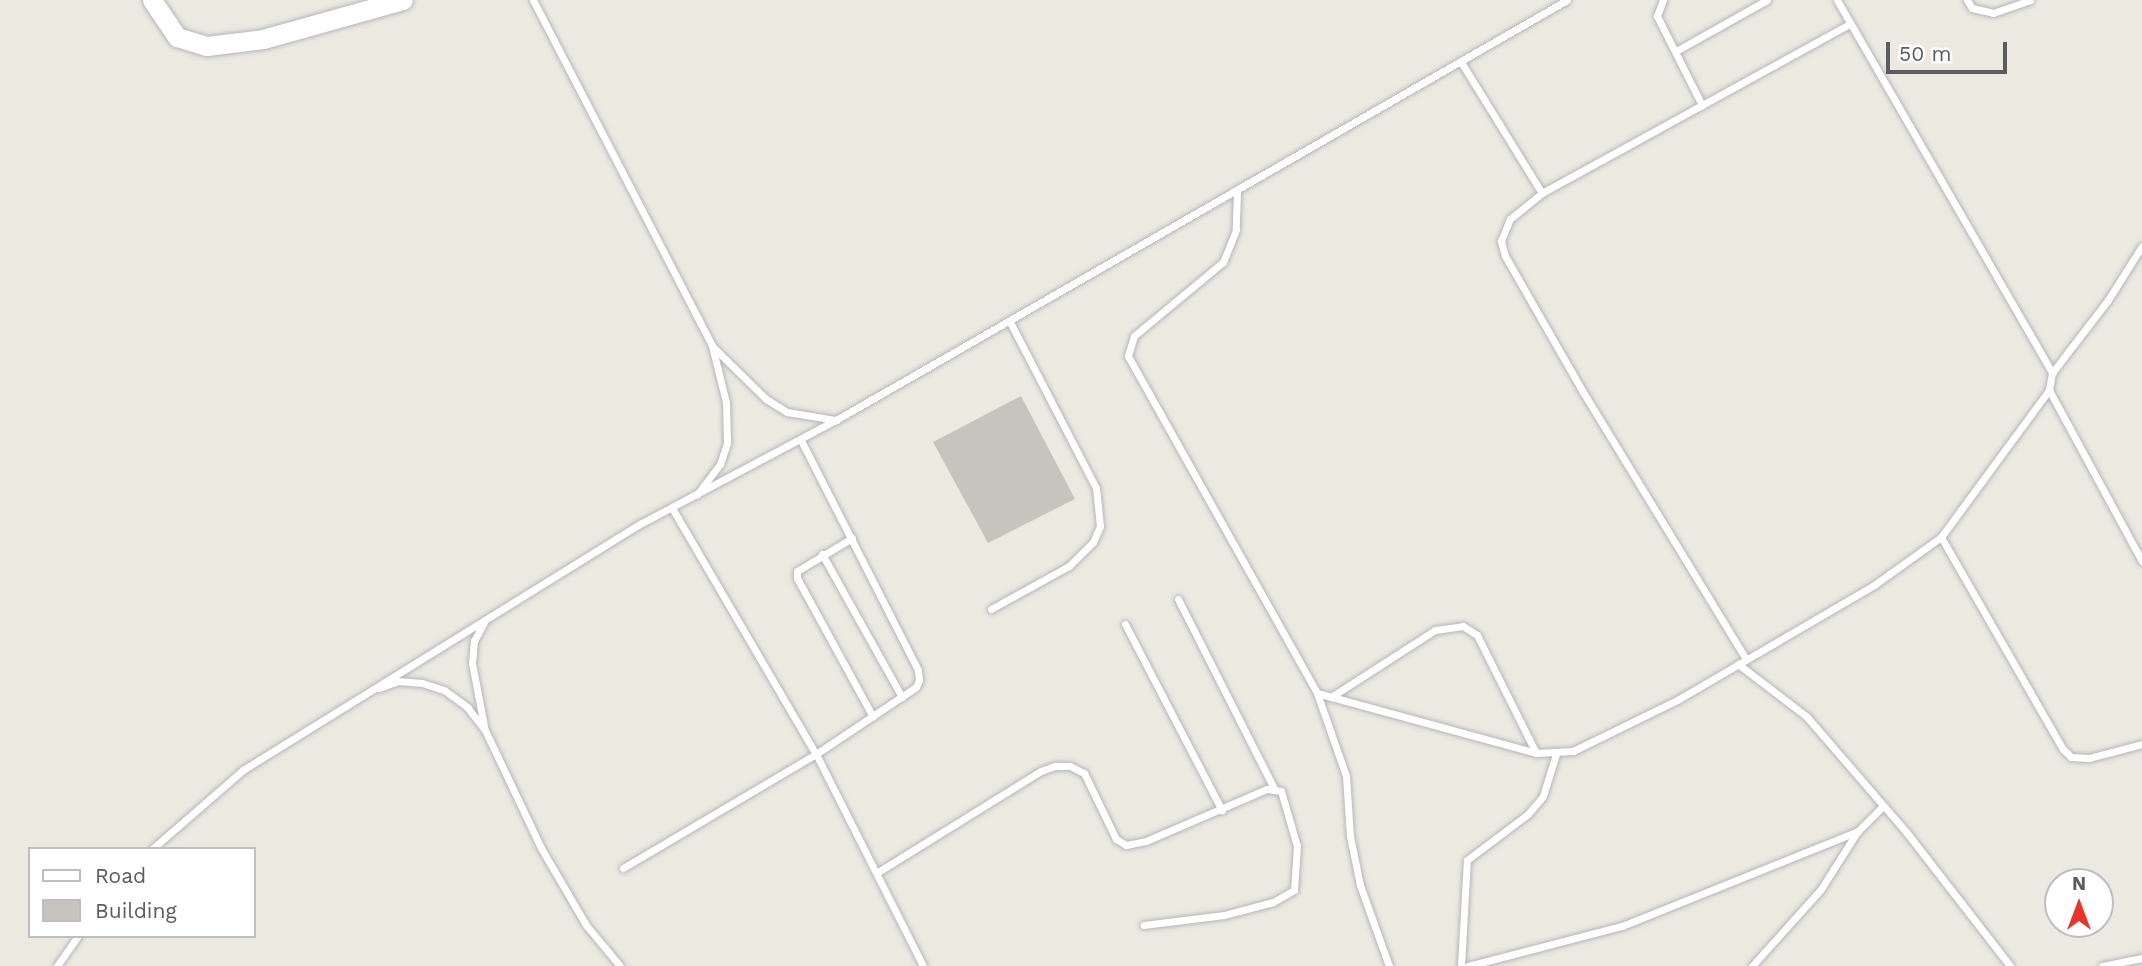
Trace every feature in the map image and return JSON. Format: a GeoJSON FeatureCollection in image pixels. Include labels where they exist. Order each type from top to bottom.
{"type":"FeatureCollection","features":[{"type":"Feature","properties":{"kind":"street"},"geometry":{"type":"LineString","coordinates":[[152,0],[177,37],[207,46],[263,39],[403,0]]}},
{"type":"Feature","properties":{"kind":"lane"},"geometry":{"type":"LineString","coordinates":[[533,0],[712,346],[726,402],[727,443],[720,464],[695,497]]}},
{"type":"Feature","properties":{"kind":"lane"},"geometry":{"type":"LineString","coordinates":[[154,847],[243,770],[500,608],[672,508],[801,440],[1010,322],[1567,0]]}},
{"type":"Feature","properties":{"kind":"lane"},"geometry":{"type":"LineString","coordinates":[[1663,0],[1657,16],[1702,105]]}},
{"type":"Feature","properties":{"kind":"lane"},"geometry":{"type":"LineString","coordinates":[[1676,51],[1767,0]]}},
{"type":"Feature","properties":{"kind":"lane"},"geometry":{"type":"LineString","coordinates":[[1837,0],[2052,373]]}},
{"type":"Feature","properties":{"kind":"lane"},"geometry":{"type":"LineString","coordinates":[[1967,0],[1972,8],[1993,13],[2030,0]]}},
{"type":"Feature","properties":{"kind":"lane"},"geometry":{"type":"LineString","coordinates":[[1746,659],[1505,256],[1503,228],[1542,193],[1850,24]]}},
{"type":"Feature","properties":{"kind":"lane"},"geometry":{"type":"LineString","coordinates":[[1461,62],[1542,193]]}},
{"type":"Feature","properties":{"kind":"lane"},"geometry":{"type":"LineString","coordinates":[[1237,192],[1236,230],[1223,262],[1134,336],[1129,356],[1317,694],[1346,776],[1357,876],[1389,966]]}},
{"type":"Feature","properties":{"kind":"lane"},"geometry":{"type":"LineString","coordinates":[[1317,694],[1536,753],[1556,754],[1592,743],[1738,664],[1874,584],[1941,537],[2049,390],[2052,373],[2108,300],[2142,246]]}},
{"type":"Feature","properties":{"kind":"lane"},"geometry":{"type":"LineString","coordinates":[[991,610],[1069,566],[1093,542],[1100,526],[1096,488],[1010,322]]}},
{"type":"Feature","properties":{"kind":"lane"},"geometry":{"type":"LineString","coordinates":[[712,346],[765,399],[786,412],[836,420]]}},
{"type":"Feature","properties":{"kind":"lane"},"geometry":{"type":"LineString","coordinates":[[2049,390],[2142,561]]}},
{"type":"Feature","properties":{"kind":"lane"},"geometry":{"type":"LineString","coordinates":[[623,868],[816,754],[916,687],[918,670],[801,440]]}},
{"type":"Feature","properties":{"kind":"lane"},"geometry":{"type":"LineString","coordinates":[[672,508],[816,754],[878,872],[923,966]]}},
{"type":"Feature","properties":{"kind":"lane"},"geometry":{"type":"LineString","coordinates":[[1941,537],[2063,749],[2071,757],[2089,758],[2142,744]]}},
{"type":"Feature","properties":{"kind":"lane"},"geometry":{"type":"LineString","coordinates":[[852,538],[821,554],[797,571],[797,578],[873,717]]}},
{"type":"Feature","properties":{"kind":"lane"},"geometry":{"type":"LineString","coordinates":[[821,554],[902,697]]}},
{"type":"Feature","properties":{"kind":"lane"},"geometry":{"type":"LineString","coordinates":[[1144,925],[1224,915],[1273,902],[1294,890],[1297,846],[1286,800],[1274,788],[1178,599]]}},
{"type":"Feature","properties":{"kind":"lane"},"geometry":{"type":"LineString","coordinates":[[500,608],[481,623],[474,641],[474,683],[485,730],[541,848],[586,925],[621,966]]}},
{"type":"Feature","properties":{"kind":"lane"},"geometry":{"type":"LineString","coordinates":[[1125,624],[1222,810]]}},
{"type":"Feature","properties":{"kind":"lane"},"geometry":{"type":"LineString","coordinates":[[1331,697],[1435,630],[1463,626],[1477,635],[1536,753]]}},
{"type":"Feature","properties":{"kind":"lane"},"geometry":{"type":"LineString","coordinates":[[1738,664],[1807,717],[1883,806],[2010,966]]}},
{"type":"Feature","properties":{"kind":"lane"},"geometry":{"type":"LineString","coordinates":[[367,692],[398,681],[422,683],[444,690],[467,707],[485,730]]}},
{"type":"Feature","properties":{"kind":"lane"},"geometry":{"type":"LineString","coordinates":[[1461,966],[1467,860],[1528,814],[1544,796],[1556,754]]}},
{"type":"Feature","properties":{"kind":"lane"},"geometry":{"type":"LineString","coordinates":[[878,872],[1041,771],[1055,766],[1070,766],[1084,773],[1116,839],[1126,845],[1274,788]]}},
{"type":"Feature","properties":{"kind":"lane"},"geometry":{"type":"LineString","coordinates":[[1752,966],[1821,889],[1858,831],[1883,806]]}},
{"type":"Feature","properties":{"kind":"lane"},"geometry":{"type":"LineString","coordinates":[[1468,966],[1622,926],[1858,831]]}},
{"type":"Feature","properties":{"kind":"lane"},"geometry":{"type":"LineString","coordinates":[[57,966],[77,938]]}},
{"type":"Feature","properties":{"kind":"lane"},"geometry":{"type":"LineString","coordinates":[[2102,966],[2142,958]]}},
{"type":"Feature","properties":{"kind":"building"},"geometry":{"type":"Polygon","coordinates":[[[1021,396],[1075,499],[988,543],[933,442],[1021,396]]]}}]}
